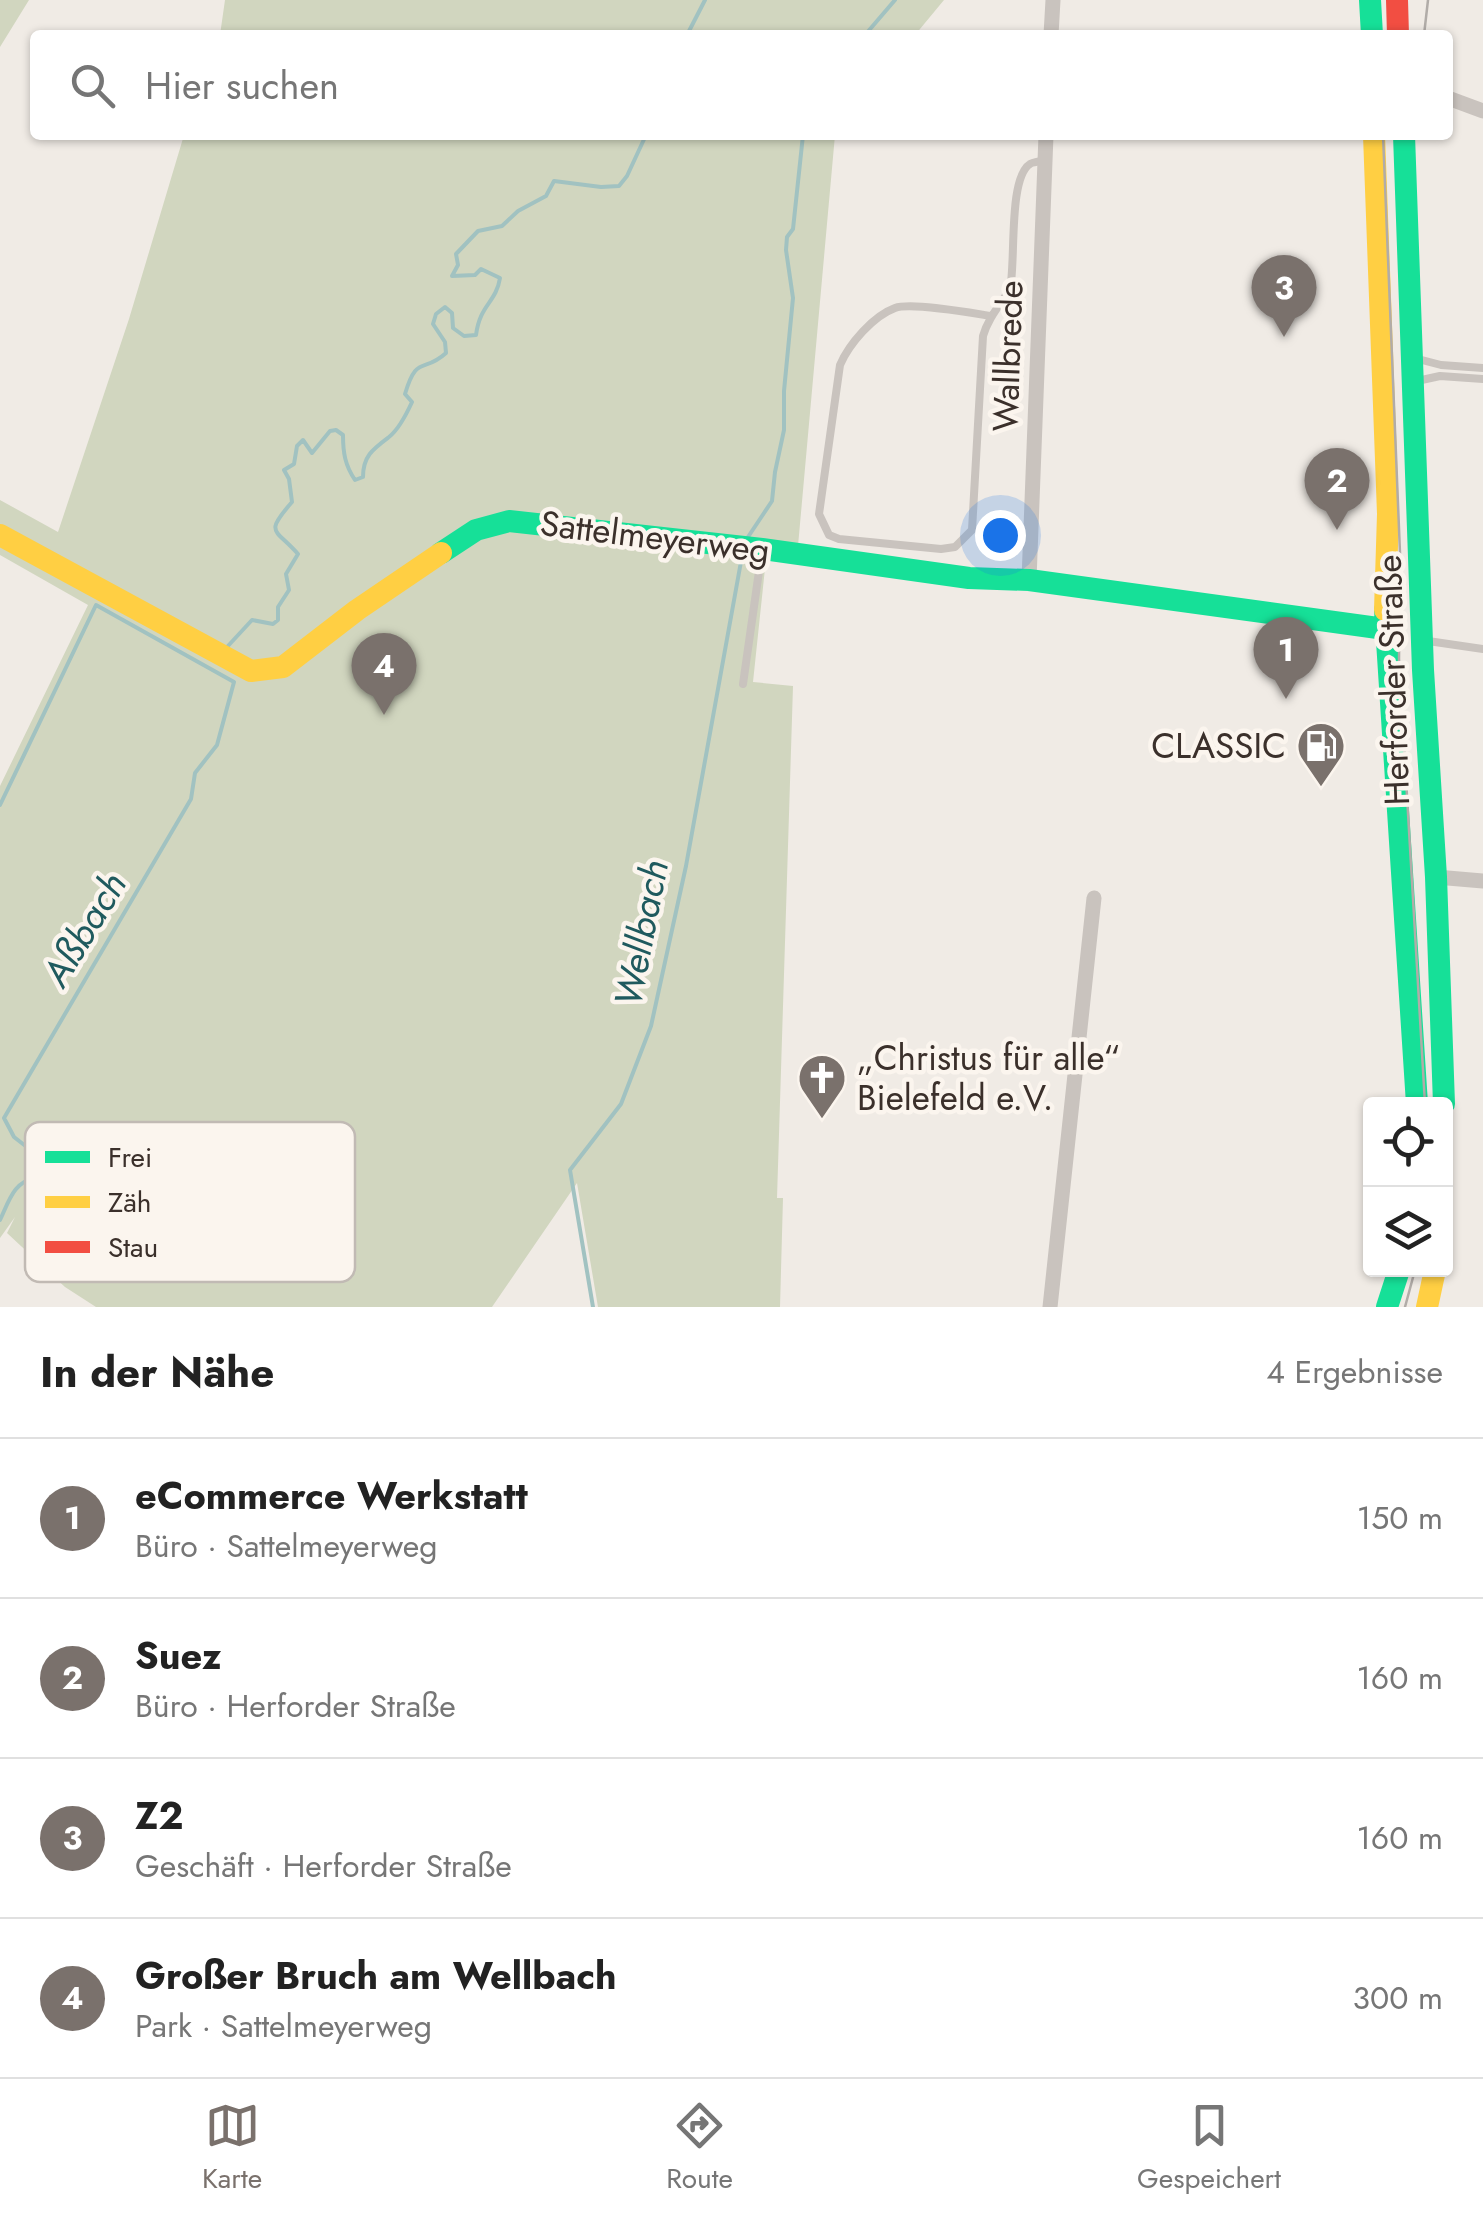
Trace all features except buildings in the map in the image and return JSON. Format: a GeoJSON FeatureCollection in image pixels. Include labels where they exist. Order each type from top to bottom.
{"type":"FeatureCollection","features":[{"type":"Feature","properties":{"kind":"main road"},"geometry":{"type":"LineString","coordinates":[[1370,0],[1372,30]]}},
{"type":"Feature","properties":{"kind":"main road"},"geometry":{"type":"LineString","coordinates":[[1397,0],[1398,30]]}},
{"type":"Feature","properties":{"kind":"main road","name":"Herforder Straße"},"geometry":{"type":"LineString","coordinates":[[1374,140],[1388,514],[1386,629],[1417,1097]]}},
{"type":"Feature","properties":{"kind":"main road","name":"Herforder Straße"},"geometry":{"type":"LineString","coordinates":[[1404,140],[1444,1097]]}},
{"type":"Feature","properties":{"kind":"main road","name":"Sattelmeyerweg"},"geometry":{"type":"LineString","coordinates":[[0,535],[251,671],[268,672],[282,667],[357,610],[476,530],[509,520],[969,578],[1029,580],[1386,629],[1422,639]]}},
{"type":"Feature","properties":{"kind":"main road"},"geometry":{"type":"LineString","coordinates":[[1388,1307],[1397,1277]]}},
{"type":"Feature","properties":{"kind":"main road"},"geometry":{"type":"LineString","coordinates":[[1427,1307],[1433,1277]]}},
{"type":"Feature","properties":{"kind":"street"},"geometry":{"type":"LineString","coordinates":[[1052,30],[1053,0]]}},
{"type":"Feature","properties":{"kind":"street"},"geometry":{"type":"LineString","coordinates":[[1453,100],[1483,111]]}},
{"type":"Feature","properties":{"kind":"street","name":"Wallbrede"},"geometry":{"type":"LineString","coordinates":[[1029,580],[1046,140]]}},
{"type":"Feature","properties":{"kind":"street"},"geometry":{"type":"LineString","coordinates":[[1436,877],[1483,881]]}},
{"type":"Feature","properties":{"kind":"street"},"geometry":{"type":"LineString","coordinates":[[1050,1307],[1094,898]]}},
{"type":"Feature","properties":{"kind":"lane"},"geometry":{"type":"LineString","coordinates":[[991,316],[896,308],[872,324],[845,354],[840,365],[820,514],[829,535],[941,549],[964,541],[972,530],[983,336],[991,316],[1010,289],[1017,188],[1031,163],[1045,160]]}},
{"type":"Feature","properties":{"kind":"lane"},"geometry":{"type":"LineString","coordinates":[[1412,357],[1441,365],[1483,368]]}},
{"type":"Feature","properties":{"kind":"lane"},"geometry":{"type":"LineString","coordinates":[[1412,383],[1440,376],[1483,378]]}},
{"type":"Feature","properties":{"kind":"lane"},"geometry":{"type":"LineString","coordinates":[[743,684],[762,549]]}},
{"type":"Feature","properties":{"kind":"lane"},"geometry":{"type":"LineString","coordinates":[[1422,639],[1483,650]]}},
{"type":"Feature","properties":{"kind":"green space"},"geometry":{"type":"Polygon","coordinates":[[[0,0],[29,0],[0,47],[0,0]]]}},
{"type":"Feature","properties":{"kind":"green space"},"geometry":{"type":"Polygon","coordinates":[[[225,0],[944,0],[919,30],[221,30],[225,0]]]}},
{"type":"Feature","properties":{"kind":"green space"},"geometry":{"type":"Polygon","coordinates":[[[183,140],[835,140],[798,546],[766,559],[753,682],[793,686],[777,1198],[783,1198],[780,1307],[598,1307],[577,1183],[492,1307],[96,1307],[60,1282],[355,1282],[355,1122],[25,1122],[25,1250],[7,1233],[15,1217],[0,1238],[0,786],[88,605],[0,555],[0,500],[58,532],[129,319],[183,140]]]}},
{"type":"Feature","properties":{"kind":"waterway","name":"Aßbach"},"geometry":{"type":"LineString","coordinates":[[690,30],[705,0]]}},
{"type":"Feature","properties":{"kind":"waterway","name":"Wellbach"},"geometry":{"type":"LineString","coordinates":[[869,30],[895,0]]}},
{"type":"Feature","properties":{"kind":"waterway","name":"Aßbach"},"geometry":{"type":"LineString","coordinates":[[227,647],[252,620],[273,624],[278,620],[278,607],[289,590],[286,574],[298,554],[279,535],[276,526],[292,502],[284,470],[294,464],[297,446],[303,440],[312,453],[330,431],[336,430],[343,435],[345,459],[355,480],[363,477],[370,454],[396,430],[412,402],[405,394],[413,374],[446,353],[445,342],[433,324],[436,314],[445,307],[452,313],[453,328],[464,336],[476,335],[498,286],[500,278],[481,269],[475,275],[452,276],[458,265],[456,254],[478,231],[502,226],[518,211],[546,196],[554,181],[619,186],[644,140]]}},
{"type":"Feature","properties":{"kind":"waterway","name":"Wellbach"},"geometry":{"type":"LineString","coordinates":[[748,537],[772,501],[784,430],[793,298],[786,250],[787,237],[793,229],[802,140]]}},
{"type":"Feature","properties":{"kind":"waterway","name":"Wellbach"},"geometry":{"type":"LineString","coordinates":[[593,1307],[570,1170],[621,1104],[651,1026],[686,866],[742,556]]}},
{"type":"Feature","properties":{"kind":"waterway","name":"Aßbach"},"geometry":{"type":"LineString","coordinates":[[0,805],[96,605],[234,682],[217,745],[195,773],[191,799],[4,1118],[14,1137],[25,1146]]}},
{"type":"Feature","properties":{"kind":"waterway","name":"Aßbach"},"geometry":{"type":"LineString","coordinates":[[0,1220],[17,1188],[25,1182]]}},
{"type":"Feature","properties":{"kind":"tram line"},"geometry":{"type":"LineString","coordinates":[[1425,30],[1428,0]]}},
{"type":"Feature","properties":{"kind":"tram line"},"geometry":{"type":"LineString","coordinates":[[1383,140],[1400,553],[1399,659],[1425,1097]]}},
{"type":"Feature","properties":{"kind":"tram line"},"geometry":{"type":"LineString","coordinates":[[1405,1307],[1413,1277]]}},
{"type":"Feature","properties":{"kind":"traffic: fast"},"geometry":{"type":"LineString","coordinates":[[1370,0],[1372,30]]}},
{"type":"Feature","properties":{"kind":"traffic: fast"},"geometry":{"type":"LineString","coordinates":[[1404,140],[1423,670],[1444,1097]]}},
{"type":"Feature","properties":{"kind":"traffic: fast"},"geometry":{"type":"LineString","coordinates":[[441,553],[476,530],[509,521],[762,549],[969,578],[1029,580],[1385,629]]}},
{"type":"Feature","properties":{"kind":"traffic: fast"},"geometry":{"type":"LineString","coordinates":[[1385,610],[1417,1097]]}},
{"type":"Feature","properties":{"kind":"traffic: fast"},"geometry":{"type":"LineString","coordinates":[[1387,1307],[1397,1277]]}},
{"type":"Feature","properties":{"kind":"traffic: slow"},"geometry":{"type":"LineString","coordinates":[[1374,140],[1388,514],[1385,610]]}},
{"type":"Feature","properties":{"kind":"traffic: slow"},"geometry":{"type":"LineString","coordinates":[[0,535],[251,671],[283,667],[441,553]]}},
{"type":"Feature","properties":{"kind":"traffic: slow"},"geometry":{"type":"LineString","coordinates":[[1427,1307],[1433,1277]]}},
{"type":"Feature","properties":{"kind":"traffic: jam"},"geometry":{"type":"LineString","coordinates":[[1397,0],[1398,30]]}},
{"type":"Feature","properties":{"kind":"place","name":"Z2"},"geometry":{"type":"Point","coordinates":[1284,337]}},
{"type":"Feature","properties":{"kind":"place","name":"Suez"},"geometry":{"type":"Point","coordinates":[1337,530]}},
{"type":"Feature","properties":{"kind":"place","name":"eCommerce Werkstatt"},"geometry":{"type":"Point","coordinates":[1286,699]}},
{"type":"Feature","properties":{"kind":"place","name":"Großer Bruch am Wellbach"},"geometry":{"type":"Point","coordinates":[384,715]}},
{"type":"Feature","properties":{"kind":"place","name":"CLASSIC"},"geometry":{"type":"Point","coordinates":[1321,788]}},
{"type":"Feature","properties":{"kind":"place","name":"„Christus für alle“ Bielefeld e.V."},"geometry":{"type":"Point","coordinates":[822,1120]}}]}
